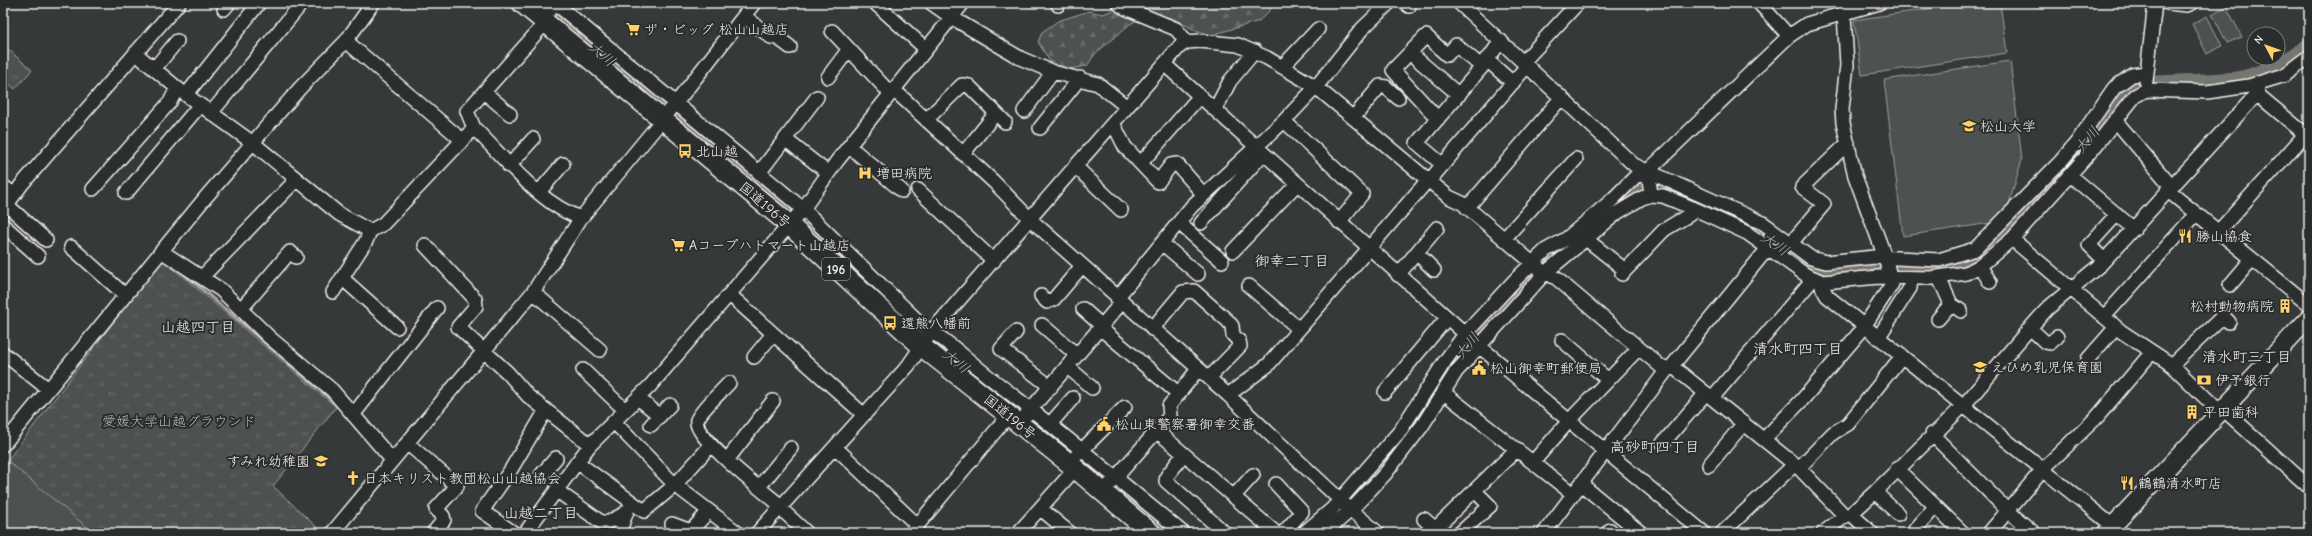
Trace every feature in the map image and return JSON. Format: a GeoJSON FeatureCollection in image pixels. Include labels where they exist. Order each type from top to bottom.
{"type":"FeatureCollection","features":[{"type":"Feature","properties":{"kind":"highway","name":"国道196号"},"geometry":{"type":"LineString","coordinates":[[522,3],[553,8],[670,111],[797,216],[927,338],[1022,416],[1110,484],[1151,533]]}},
{"type":"Feature","properties":{"kind":"main road"},"geometry":{"type":"LineString","coordinates":[[2110,529],[2309,318]]}},
{"type":"Feature","properties":{"kind":"street"},"geometry":{"type":"LineString","coordinates":[[8,203],[179,3]]}},
{"type":"Feature","properties":{"kind":"street"},"geometry":{"type":"LineString","coordinates":[[93,188],[259,3]]}},
{"type":"Feature","properties":{"kind":"street"},"geometry":{"type":"LineString","coordinates":[[3,445],[161,251],[300,88],[346,41],[373,3]]}},
{"type":"Feature","properties":{"kind":"street"},"geometry":{"type":"LineString","coordinates":[[332,533],[533,292],[581,218],[670,111],[754,3]]}},
{"type":"Feature","properties":{"kind":"street"},"geometry":{"type":"LineString","coordinates":[[874,3],[926,49]]}},
{"type":"Feature","properties":{"kind":"street"},"geometry":{"type":"LineString","coordinates":[[931,3],[951,18],[1020,58],[1053,72],[1098,84],[1127,107]]}},
{"type":"Feature","properties":{"kind":"street"},"geometry":{"type":"LineString","coordinates":[[524,533],[590,445],[638,398],[730,295],[797,216],[849,146],[963,3]]}},
{"type":"Feature","properties":{"kind":"street"},"geometry":{"type":"LineString","coordinates":[[1118,3],[1123,7],[1176,29],[1187,42]]}},
{"type":"Feature","properties":{"kind":"street"},"geometry":{"type":"LineString","coordinates":[[1201,223],[1284,120],[1316,87],[1362,29],[1389,3]]}},
{"type":"Feature","properties":{"kind":"street"},"geometry":{"type":"LineString","coordinates":[[1459,3],[1634,165],[1650,184],[1663,196],[1747,233],[1806,275],[1818,280],[1888,267],[1939,260],[1975,249],[2061,161],[2077,142],[2114,88],[2132,75],[2146,82],[2207,92],[2258,89],[2307,132],[2218,232]]}},
{"type":"Feature","properties":{"kind":"street"},"geometry":{"type":"LineString","coordinates":[[1228,395],[1268,365],[1368,249],[1443,166],[1513,83],[1534,53],[1578,3]]}},
{"type":"Feature","properties":{"kind":"street"},"geometry":{"type":"LineString","coordinates":[[1760,3],[1789,36]]}},
{"type":"Feature","properties":{"kind":"street"},"geometry":{"type":"LineString","coordinates":[[1304,533],[1345,505],[1397,459],[1422,426],[1456,372],[1471,340],[1538,268],[1586,239],[1650,184],[1651,168],[1789,36],[1807,24],[1878,3]]}},
{"type":"Feature","properties":{"kind":"street"},"geometry":{"type":"LineString","coordinates":[[1324,533],[1400,431],[1433,377],[1471,340],[1572,234],[1612,200],[1636,176],[1650,184],[1763,223],[1811,258],[1826,262],[1888,267],[1911,279],[1939,278],[1966,273],[1980,266],[2012,239],[2093,149],[2146,82],[2155,3]]}},
{"type":"Feature","properties":{"kind":"street"},"geometry":{"type":"LineString","coordinates":[[2167,3],[2192,3]]}},
{"type":"Feature","properties":{"kind":"street"},"geometry":{"type":"LineString","coordinates":[[211,113],[298,8]]}},
{"type":"Feature","properties":{"kind":"street"},"geometry":{"type":"LineString","coordinates":[[553,8],[540,29],[467,111],[474,128],[509,166],[558,208],[581,218]]}},
{"type":"Feature","properties":{"kind":"street"},"geometry":{"type":"LineString","coordinates":[[1764,440],[1802,400],[1864,326],[1892,284],[1888,267],[1863,200],[1848,144],[1842,109],[1847,65],[1844,13]]}},
{"type":"Feature","properties":{"kind":"street"},"geometry":{"type":"LineString","coordinates":[[744,16],[772,37],[778,38],[790,47]]}},
{"type":"Feature","properties":{"kind":"street"},"geometry":{"type":"LineString","coordinates":[[1282,67],[1318,29]]}},
{"type":"Feature","properties":{"kind":"street"},"geometry":{"type":"LineString","coordinates":[[832,31],[892,92],[926,120],[963,154],[1030,219],[1119,300],[1228,395],[1345,505],[1378,533]]}},
{"type":"Feature","properties":{"kind":"street"},"geometry":{"type":"LineString","coordinates":[[1438,119],[1394,70],[1426,36],[1447,56],[1456,45],[1513,83]]}},
{"type":"Feature","properties":{"kind":"street"},"geometry":{"type":"LineString","coordinates":[[154,69],[177,41]]}},
{"type":"Feature","properties":{"kind":"street"},"geometry":{"type":"LineString","coordinates":[[346,41],[462,140]]}},
{"type":"Feature","properties":{"kind":"street"},"geometry":{"type":"LineString","coordinates":[[759,532],[863,414],[908,366],[927,338],[1180,46],[1187,42],[1200,41],[1238,45],[1255,52],[1316,87],[1429,181],[1468,208],[1538,268],[1556,278],[1639,348],[1709,396],[1797,466],[1848,515],[1872,533]]}},
{"type":"Feature","properties":{"kind":"street"},"geometry":{"type":"LineString","coordinates":[[1443,166],[1417,143],[1459,94],[1501,41]]}},
{"type":"Feature","properties":{"kind":"street"},"geometry":{"type":"LineString","coordinates":[[828,77],[849,49]]}},
{"type":"Feature","properties":{"kind":"street"},"geometry":{"type":"LineString","coordinates":[[1215,110],[1230,81],[1255,52]]}},
{"type":"Feature","properties":{"kind":"street"},"geometry":{"type":"LineString","coordinates":[[135,53],[181,91],[253,143],[339,214],[370,231]]}},
{"type":"Feature","properties":{"kind":"street"},"geometry":{"type":"LineString","coordinates":[[1410,53],[1459,94]]}},
{"type":"Feature","properties":{"kind":"street"},"geometry":{"type":"LineString","coordinates":[[1823,533],[1848,515],[1875,492],[1932,434],[1964,405],[2048,308],[2073,289],[2134,229],[2258,89],[2309,57]]}},
{"type":"Feature","properties":{"kind":"street"},"geometry":{"type":"LineString","coordinates":[[1164,64],[1471,340],[1704,533]]}},
{"type":"Feature","properties":{"kind":"street"},"geometry":{"type":"LineString","coordinates":[[1024,111],[1053,72]]}},
{"type":"Feature","properties":{"kind":"street"},"geometry":{"type":"LineString","coordinates":[[1040,128],[1080,78]]}},
{"type":"Feature","properties":{"kind":"street"},"geometry":{"type":"LineString","coordinates":[[1353,118],[1380,86],[1386,87],[1395,95],[1402,79]]}},
{"type":"Feature","properties":{"kind":"street"},"geometry":{"type":"LineString","coordinates":[[926,120],[962,85],[969,86],[1000,118],[963,154]]}},
{"type":"Feature","properties":{"kind":"street"},"geometry":{"type":"LineString","coordinates":[[484,92],[510,114]]}},
{"type":"Feature","properties":{"kind":"street"},"geometry":{"type":"LineString","coordinates":[[1141,164],[1200,96]]}},
{"type":"Feature","properties":{"kind":"street"},"geometry":{"type":"LineString","coordinates":[[759,173],[817,97]]}},
{"type":"Feature","properties":{"kind":"street"},"geometry":{"type":"LineString","coordinates":[[1468,208],[1562,97]]}},
{"type":"Feature","properties":{"kind":"street"},"geometry":{"type":"LineString","coordinates":[[126,193],[200,105]]}},
{"type":"Feature","properties":{"kind":"street"},"geometry":{"type":"LineString","coordinates":[[1284,120],[1362,194],[1339,222]]}},
{"type":"Feature","properties":{"kind":"street"},"geometry":{"type":"LineString","coordinates":[[2115,120],[2169,188],[2196,214],[2309,305]]}},
{"type":"Feature","properties":{"kind":"street"},"geometry":{"type":"LineString","coordinates":[[1113,123],[1125,147],[1158,182],[1171,165],[1177,164],[1204,194]]}},
{"type":"Feature","properties":{"kind":"street"},"geometry":{"type":"LineString","coordinates":[[333,292],[366,241],[370,231],[383,224],[474,128]]}},
{"type":"Feature","properties":{"kind":"street"},"geometry":{"type":"LineString","coordinates":[[1103,135],[1122,140]]}},
{"type":"Feature","properties":{"kind":"street"},"geometry":{"type":"LineString","coordinates":[[509,166],[533,139]]}},
{"type":"Feature","properties":{"kind":"street"},"geometry":{"type":"LineString","coordinates":[[785,139],[828,173]]}},
{"type":"Feature","properties":{"kind":"street"},"geometry":{"type":"LineString","coordinates":[[1791,243],[1824,204],[1802,187],[1848,144]]}},
{"type":"Feature","properties":{"kind":"street"},"geometry":{"type":"LineString","coordinates":[[849,146],[902,191]]}},
{"type":"Feature","properties":{"kind":"street"},"geometry":{"type":"LineString","coordinates":[[835,447],[914,529],[1051,387],[1101,327],[1119,300],[1179,223],[1204,194],[1259,150]]}},
{"type":"Feature","properties":{"kind":"street"},"geometry":{"type":"LineString","coordinates":[[1504,239],[1576,159]]}},
{"type":"Feature","properties":{"kind":"street"},"geometry":{"type":"LineString","coordinates":[[540,192],[563,164]]}},
{"type":"Feature","properties":{"kind":"street"},"geometry":{"type":"LineString","coordinates":[[734,165],[759,173],[797,216]]}},
{"type":"Feature","properties":{"kind":"street"},"geometry":{"type":"LineString","coordinates":[[1075,166],[1114,209]]}},
{"type":"Feature","properties":{"kind":"street"},"geometry":{"type":"LineString","coordinates":[[2070,175],[2134,229]]}},
{"type":"Feature","properties":{"kind":"street"},"geometry":{"type":"LineString","coordinates":[[202,277],[298,179]]}},
{"type":"Feature","properties":{"kind":"street"},"geometry":{"type":"LineString","coordinates":[[1233,251],[1297,184]]}},
{"type":"Feature","properties":{"kind":"street"},"geometry":{"type":"LineString","coordinates":[[3,186],[8,203],[44,244],[3,225]]}},
{"type":"Feature","properties":{"kind":"street"},"geometry":{"type":"LineString","coordinates":[[918,190],[994,260]]}},
{"type":"Feature","properties":{"kind":"street"},"geometry":{"type":"LineString","coordinates":[[1586,239],[1624,272],[1664,230],[1697,210]]}},
{"type":"Feature","properties":{"kind":"street"},"geometry":{"type":"LineString","coordinates":[[2104,260],[2089,245],[2117,214]]}},
{"type":"Feature","properties":{"kind":"street"},"geometry":{"type":"LineString","coordinates":[[2104,317],[2196,214]]}},
{"type":"Feature","properties":{"kind":"street"},"geometry":{"type":"LineString","coordinates":[[1179,223],[1222,261]]}},
{"type":"Feature","properties":{"kind":"street"},"geometry":{"type":"LineString","coordinates":[[1398,275],[1437,228]]}},
{"type":"Feature","properties":{"kind":"street"},"geometry":{"type":"LineString","coordinates":[[2012,239],[2073,289],[2116,327],[2172,365],[2309,487]]}},
{"type":"Feature","properties":{"kind":"street"},"geometry":{"type":"LineString","coordinates":[[1163,244],[1198,274]]}},
{"type":"Feature","properties":{"kind":"street"},"geometry":{"type":"LineString","coordinates":[[425,245],[475,299],[476,306],[458,327],[484,350],[528,396],[590,445]]}},
{"type":"Feature","properties":{"kind":"street"},"geometry":{"type":"LineString","coordinates":[[71,247],[125,296]]}},
{"type":"Feature","properties":{"kind":"street"},"geometry":{"type":"LineString","coordinates":[[1544,533],[1669,368],[1764,253],[1772,250]]}},
{"type":"Feature","properties":{"kind":"street"},"geometry":{"type":"LineString","coordinates":[[161,251],[221,290],[269,337],[332,390],[392,460]]}},
{"type":"Feature","properties":{"kind":"street"},"geometry":{"type":"LineString","coordinates":[[241,309],[290,252],[296,257]]}},
{"type":"Feature","properties":{"kind":"street"},"geometry":{"type":"LineString","coordinates":[[1417,253],[1434,270]]}},
{"type":"Feature","properties":{"kind":"street"},"geometry":{"type":"LineString","coordinates":[[2230,284],[2252,259]]}},
{"type":"Feature","properties":{"kind":"street"},"geometry":{"type":"LineString","coordinates":[[1041,296],[1047,302],[1052,301],[1082,266]]}},
{"type":"Feature","properties":{"kind":"street"},"geometry":{"type":"LineString","coordinates":[[1980,266],[1990,282]]}},
{"type":"Feature","properties":{"kind":"street"},"geometry":{"type":"LineString","coordinates":[[342,278],[397,327]]}},
{"type":"Feature","properties":{"kind":"street"},"geometry":{"type":"LineString","coordinates":[[1938,319],[1956,308],[1939,278]]}},
{"type":"Feature","properties":{"kind":"street"},"geometry":{"type":"LineString","coordinates":[[1878,338],[1910,288],[1911,279]]}},
{"type":"Feature","properties":{"kind":"street"},"geometry":{"type":"LineString","coordinates":[[1818,280],[1827,296],[2043,469],[2110,529]]}},
{"type":"Feature","properties":{"kind":"street"},"geometry":{"type":"LineString","coordinates":[[1663,443],[1818,280]]}},
{"type":"Feature","properties":{"kind":"street"},"geometry":{"type":"LineString","coordinates":[[1249,286],[1260,300],[1299,329]]}},
{"type":"Feature","properties":{"kind":"street"},"geometry":{"type":"LineString","coordinates":[[1152,329],[1182,292],[1194,291],[1228,321],[1232,326],[1233,335],[1239,341],[1240,346],[1209,378]]}},
{"type":"Feature","properties":{"kind":"street"},"geometry":{"type":"LineString","coordinates":[[533,292],[600,350]]}},
{"type":"Feature","properties":{"kind":"street"},"geometry":{"type":"LineString","coordinates":[[730,295],[863,414]]}},
{"type":"Feature","properties":{"kind":"street"},"geometry":{"type":"LineString","coordinates":[[353,415],[437,308]]}},
{"type":"Feature","properties":{"kind":"street"},"geometry":{"type":"LineString","coordinates":[[1083,309],[1101,327],[1179,394]]}},
{"type":"Feature","properties":{"kind":"street"},"geometry":{"type":"LineString","coordinates":[[2172,365],[2223,316],[2229,322]]}},
{"type":"Feature","properties":{"kind":"street"},"geometry":{"type":"LineString","coordinates":[[1392,389],[1447,318]]}},
{"type":"Feature","properties":{"kind":"street"},"geometry":{"type":"LineString","coordinates":[[1042,325],[1077,355]]}},
{"type":"Feature","properties":{"kind":"street"},"geometry":{"type":"LineString","coordinates":[[2088,359],[2116,327]]}},
{"type":"Feature","properties":{"kind":"street"},"geometry":{"type":"LineString","coordinates":[[2030,328],[2045,342],[2050,343],[2057,338]]}},
{"type":"Feature","properties":{"kind":"street"},"geometry":{"type":"LineString","coordinates":[[1016,332],[1002,349],[1051,387]]}},
{"type":"Feature","properties":{"kind":"street"},"geometry":{"type":"LineString","coordinates":[[754,357],[773,334]]}},
{"type":"Feature","properties":{"kind":"street"},"geometry":{"type":"LineString","coordinates":[[1562,340],[1608,380]]}},
{"type":"Feature","properties":{"kind":"street"},"geometry":{"type":"LineString","coordinates":[[1533,462],[1569,421],[1639,348]]}},
{"type":"Feature","properties":{"kind":"street"},"geometry":{"type":"LineString","coordinates":[[1989,533],[2043,469],[2097,417],[2152,352]]}},
{"type":"Feature","properties":{"kind":"street"},"geometry":{"type":"LineString","coordinates":[[3,353],[48,389]]}},
{"type":"Feature","properties":{"kind":"street"},"geometry":{"type":"LineString","coordinates":[[1722,533],[1833,433],[1848,424],[1902,356]]}},
{"type":"Feature","properties":{"kind":"street"},"geometry":{"type":"LineString","coordinates":[[1068,367],[1092,388]]}},
{"type":"Feature","properties":{"kind":"street"},"geometry":{"type":"LineString","coordinates":[[1183,533],[1110,484],[1170,416],[1169,406],[1198,369]]}},
{"type":"Feature","properties":{"kind":"street"},"geometry":{"type":"LineString","coordinates":[[583,370],[626,410]]}},
{"type":"Feature","properties":{"kind":"street"},"geometry":{"type":"LineString","coordinates":[[729,383],[697,422],[703,436],[711,445],[759,486],[807,533]]}},
{"type":"Feature","properties":{"kind":"street"},"geometry":{"type":"LineString","coordinates":[[1443,392],[1533,462],[1577,489],[1641,533]]}},
{"type":"Feature","properties":{"kind":"street"},"geometry":{"type":"LineString","coordinates":[[638,398],[656,421],[670,405]]}},
{"type":"Feature","properties":{"kind":"street"},"geometry":{"type":"LineString","coordinates":[[1050,424],[1073,398]]}},
{"type":"Feature","properties":{"kind":"street"},"geometry":{"type":"LineString","coordinates":[[728,460],[773,401]]}},
{"type":"Feature","properties":{"kind":"street"},"geometry":{"type":"LineString","coordinates":[[1018,533],[1041,509],[1076,459],[1125,407]]}},
{"type":"Feature","properties":{"kind":"street"},"geometry":{"type":"LineString","coordinates":[[514,533],[482,510],[510,471],[546,410]]}},
{"type":"Feature","properties":{"kind":"street"},"geometry":{"type":"LineString","coordinates":[[1022,416],[1050,424],[1076,459]]}},
{"type":"Feature","properties":{"kind":"street"},"geometry":{"type":"LineString","coordinates":[[614,422],[675,485],[738,533]]}},
{"type":"Feature","properties":{"kind":"street"},"geometry":{"type":"LineString","coordinates":[[1709,465],[1744,424]]}},
{"type":"Feature","properties":{"kind":"street"},"geometry":{"type":"LineString","coordinates":[[1157,431],[1276,533]]}},
{"type":"Feature","properties":{"kind":"street"},"geometry":{"type":"LineString","coordinates":[[1932,434],[2008,511],[2034,533]]}},
{"type":"Feature","properties":{"kind":"street"},"geometry":{"type":"LineString","coordinates":[[407,443],[457,486],[436,509],[443,516],[444,520],[433,533]]}},
{"type":"Feature","properties":{"kind":"street"},"geometry":{"type":"LineString","coordinates":[[577,462],[629,508],[644,511],[675,485],[711,445]]}},
{"type":"Feature","properties":{"kind":"street"},"geometry":{"type":"LineString","coordinates":[[759,486],[791,448]]}},
{"type":"Feature","properties":{"kind":"street"},"geometry":{"type":"LineString","coordinates":[[1424,519],[1438,531],[1458,504],[1475,491],[1517,449]]}},
{"type":"Feature","properties":{"kind":"street"},"geometry":{"type":"LineString","coordinates":[[1184,454],[1167,476],[1166,481],[1226,533]]}},
{"type":"Feature","properties":{"kind":"street"},"geometry":{"type":"LineString","coordinates":[[548,467],[560,485],[601,522],[608,522],[629,508]]}},
{"type":"Feature","properties":{"kind":"street"},"geometry":{"type":"LineString","coordinates":[[1897,469],[1963,533]]}},
{"type":"Feature","properties":{"kind":"street"},"geometry":{"type":"LineString","coordinates":[[1234,496],[1253,475]]}},
{"type":"Feature","properties":{"kind":"street"},"geometry":{"type":"LineString","coordinates":[[1276,484],[1302,512],[1283,533]]}},
{"type":"Feature","properties":{"kind":"street"},"geometry":{"type":"LineString","coordinates":[[1460,533],[1490,506],[1475,491]]}},
{"type":"Feature","properties":{"kind":"street"},"geometry":{"type":"LineString","coordinates":[[1875,492],[1898,514]]}},
{"type":"Feature","properties":{"kind":"street"},"geometry":{"type":"LineString","coordinates":[[1915,530],[1935,507]]}},
{"type":"Feature","properties":{"kind":"street"},"geometry":{"type":"LineString","coordinates":[[618,533],[629,508]]}},
{"type":"Feature","properties":{"kind":"street"},"geometry":{"type":"LineString","coordinates":[[1041,509],[1070,533]]}},
{"type":"Feature","properties":{"kind":"street"},"geometry":{"type":"LineString","coordinates":[[672,524],[692,533],[709,511]]}},
{"type":"Feature","properties":{"kind":"green space"},"geometry":{"type":"Polygon","coordinates":[[[1120,3],[1277,3],[1259,21],[1212,35],[1195,30],[1172,18],[1150,14],[1130,24],[1095,54],[1087,66],[1064,70],[1049,60],[1038,42],[1042,32],[1058,21],[1089,11],[1103,14],[1116,9],[1120,3]]]}},
{"type":"Feature","properties":{"kind":"green space"},"geometry":{"type":"Polygon","coordinates":[[[1967,3],[2000,3],[2007,53],[1862,75],[1854,20],[1967,3]]]}},
{"type":"Feature","properties":{"kind":"green space"},"geometry":{"type":"Polygon","coordinates":[[[2226,6],[2242,37],[2227,43],[2212,14],[2226,6]]]}},
{"type":"Feature","properties":{"kind":"green space"},"geometry":{"type":"Polygon","coordinates":[[[2207,16],[2222,46],[2207,54],[2192,24],[2207,16]]]}},
{"type":"Feature","properties":{"kind":"green space"},"geometry":{"type":"Polygon","coordinates":[[[3,45],[32,70],[15,89],[3,79],[3,45]]]}},
{"type":"Feature","properties":{"kind":"green space"},"geometry":{"type":"Polygon","coordinates":[[[2010,61],[2022,159],[2008,207],[1991,223],[1903,236],[1884,80],[2010,61]]]}},
{"type":"Feature","properties":{"kind":"green space","name":"愛媛大学山越グラウンド"},"geometry":{"type":"Polygon","coordinates":[[[162,259],[336,407],[273,486],[323,533],[3,533],[3,466],[162,259]]]}},
{"type":"Feature","properties":{"kind":"green space"},"geometry":{"type":"Polygon","coordinates":[[[9,462],[94,533],[3,533],[3,469],[9,462]]]}},
{"type":"Feature","properties":{"kind":"waterway","name":"大川"},"geometry":{"type":"LineString","coordinates":[[542,3],[663,104]]}},
{"type":"Feature","properties":{"kind":"waterway","name":"大川"},"geometry":{"type":"LineString","coordinates":[[1732,220],[1772,240],[1809,268],[1827,271],[1855,268],[1908,269],[1951,266],[1982,253],[2090,138],[2122,92],[2132,85],[2237,80],[2264,72],[2285,62],[2309,46]]}},
{"type":"Feature","properties":{"kind":"waterway","name":"大川"},"geometry":{"type":"LineString","coordinates":[[678,116],[784,203],[920,331],[1003,399]]}},
{"type":"Feature","properties":{"kind":"waterway","name":"大川"},"geometry":{"type":"LineString","coordinates":[[1607,216],[1627,198],[1642,189],[1658,189],[1684,199]]}},
{"type":"Feature","properties":{"kind":"waterway","name":"大川"},"geometry":{"type":"LineString","coordinates":[[1333,514],[1350,499],[1393,451],[1458,356],[1507,297],[1549,266]]}},
{"type":"Feature","properties":{"kind":"waterway"},"geometry":{"type":"LineString","coordinates":[[178,269],[335,403]]}},
{"type":"Feature","properties":{"kind":"waterway","name":"大川"},"geometry":{"type":"LineString","coordinates":[[1062,446],[1170,533]]}},
{"type":"Feature","properties":{"kind":"place","name":"ザ・ビッグ 松山山越店"},"geometry":{"type":"Point","coordinates":[633,29]}},
{"type":"Feature","properties":{"kind":"place","name":"松山大学"},"geometry":{"type":"Point","coordinates":[1969,126]}},
{"type":"Feature","properties":{"kind":"place","name":"北山越"},"geometry":{"type":"Point","coordinates":[685,151]}},
{"type":"Feature","properties":{"kind":"place","name":"増田病院"},"geometry":{"type":"Point","coordinates":[865,173]}},
{"type":"Feature","properties":{"kind":"place","name":"勝山協食"},"geometry":{"type":"Point","coordinates":[2185,236]}},
{"type":"Feature","properties":{"kind":"place","name":"Aコープハトマート山越店"},"geometry":{"type":"Point","coordinates":[678,245]}},
{"type":"Feature","properties":{"kind":"place","name":"松村動物病院"},"geometry":{"type":"Point","coordinates":[2285,306]}},
{"type":"Feature","properties":{"kind":"place","name":"還熊八幡前"},"geometry":{"type":"Point","coordinates":[890,323]}},
{"type":"Feature","properties":{"kind":"place","name":"えひめ乳児保育園"},"geometry":{"type":"Point","coordinates":[1980,367]}},
{"type":"Feature","properties":{"kind":"place","name":"松山御幸町郵便局"},"geometry":{"type":"Point","coordinates":[1479,368]}},
{"type":"Feature","properties":{"kind":"place","name":"伊予銀行"},"geometry":{"type":"Point","coordinates":[2204,380]}},
{"type":"Feature","properties":{"kind":"place","name":"平田歯科"},"geometry":{"type":"Point","coordinates":[2192,412]}},
{"type":"Feature","properties":{"kind":"place","name":"松山東警察署御幸交番"},"geometry":{"type":"Point","coordinates":[1104,424]}},
{"type":"Feature","properties":{"kind":"place","name":"すみれ幼稚園"},"geometry":{"type":"Point","coordinates":[321,461]}},
{"type":"Feature","properties":{"kind":"place","name":"日本キリスト教団松山山越協会"},"geometry":{"type":"Point","coordinates":[353,478]}},
{"type":"Feature","properties":{"kind":"place","name":"鶴鶴清水町店"},"geometry":{"type":"Point","coordinates":[2127,483]}},
{"type":"Feature","properties":{"kind":"district","name":"御幸二丁目"},"geometry":{"type":"Point","coordinates":[1292,261]}},
{"type":"Feature","properties":{"kind":"district","name":"山越四丁目"},"geometry":{"type":"Point","coordinates":[198,327]}},
{"type":"Feature","properties":{"kind":"district","name":"清水町四丁目"},"geometry":{"type":"Point","coordinates":[1798,349]}},
{"type":"Feature","properties":{"kind":"district","name":"清水町三丁目"},"geometry":{"type":"Point","coordinates":[2247,357]}},
{"type":"Feature","properties":{"kind":"district","name":"高砂町四丁目"},"geometry":{"type":"Point","coordinates":[1655,447]}},
{"type":"Feature","properties":{"kind":"district","name":"山越二丁目"},"geometry":{"type":"Point","coordinates":[541,513]}}]}
